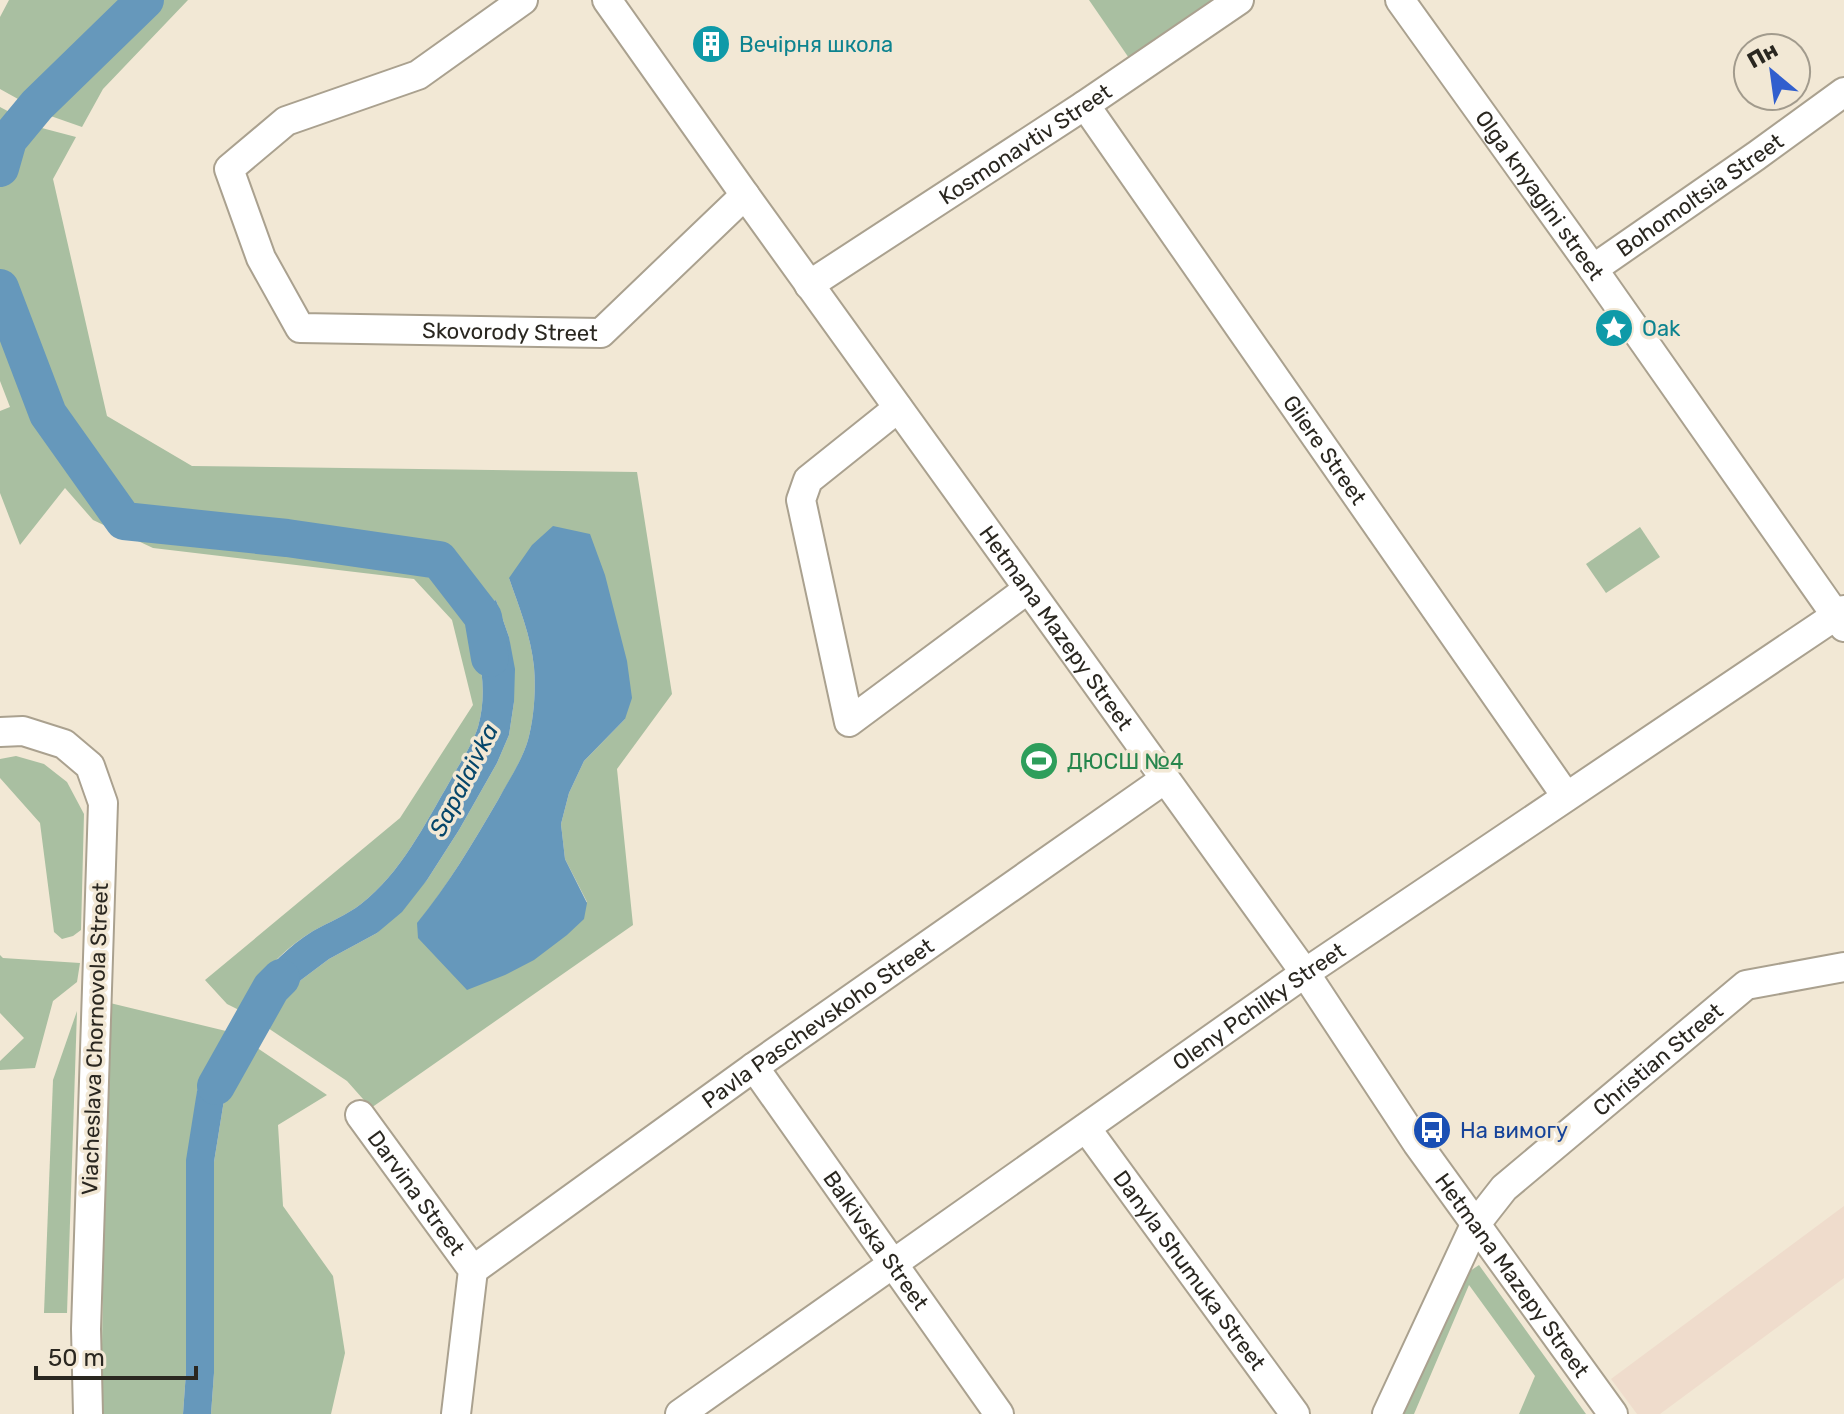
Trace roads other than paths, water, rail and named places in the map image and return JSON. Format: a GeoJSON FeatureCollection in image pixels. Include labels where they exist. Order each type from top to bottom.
{"type":"FeatureCollection","features":[{"type":"Feature","properties":{"kind":"street","name":"Skovorody Street"},"geometry":{"type":"LineString","coordinates":[[523,0],[418,75],[286,121],[229,169],[261,258],[300,328],[601,333],[745,195]]}},
{"type":"Feature","properties":{"kind":"street","name":"Hetmana Mazepy Street"},"geometry":{"type":"LineString","coordinates":[[607,0],[1305,973],[1417,1143],[1613,1414]]}},
{"type":"Feature","properties":{"kind":"street","name":"Kosmonavtiv Street"},"geometry":{"type":"LineString","coordinates":[[809,285],[1085,105],[1239,0]]}},
{"type":"Feature","properties":{"kind":"street","name":"Olga knyagini street"},"geometry":{"type":"LineString","coordinates":[[1400,0],[1841,618]]}},
{"type":"Feature","properties":{"kind":"street","name":"Bohomoltsia Street"},"geometry":{"type":"LineString","coordinates":[[1593,269],[1844,92]]}},
{"type":"Feature","properties":{"kind":"street","name":"Gliere Street"},"geometry":{"type":"LineString","coordinates":[[1085,105],[1566,796]]}},
{"type":"Feature","properties":{"kind":"street"},"geometry":{"type":"LineString","coordinates":[[898,408],[808,480],[801,500],[849,722],[1028,589]]}},
{"type":"Feature","properties":{"kind":"street","name":"Oleny Pchilky Street"},"geometry":{"type":"LineString","coordinates":[[680,1414],[712,1405],[894,1264],[1305,973],[1566,796],[1841,618]]}},
{"type":"Feature","properties":{"kind":"street","name":"Viacheslava Chornovola Street"},"geometry":{"type":"LineString","coordinates":[[0,732],[23,731],[64,744],[90,766],[103,803],[86,1329],[88,1414]]}},
{"type":"Feature","properties":{"kind":"street","name":"Pavla Paschevskoho Street"},"geometry":{"type":"LineString","coordinates":[[473,1270],[754,1067],[1165,779]]}},
{"type":"Feature","properties":{"kind":"street","name":"Christian Street"},"geometry":{"type":"LineString","coordinates":[[1387,1414],[1475,1225],[1504,1188],[1746,985],[1844,967]]}},
{"type":"Feature","properties":{"kind":"street","name":"Balkivska Street"},"geometry":{"type":"LineString","coordinates":[[754,1067],[999,1414]]}},
{"type":"Feature","properties":{"kind":"street","name":"Darvina Street"},"geometry":{"type":"LineString","coordinates":[[360,1115],[473,1270],[456,1414]]}},
{"type":"Feature","properties":{"kind":"street","name":"Danyla Shumuka Street"},"geometry":{"type":"LineString","coordinates":[[1086,1128],[1295,1414]]}},
{"type":"Feature","properties":{"kind":"water"},"geometry":{"type":"Polygon","coordinates":[[[553,526],[590,534],[605,575],[627,661],[632,698],[625,719],[584,761],[569,793],[561,824],[565,859],[587,903],[584,919],[534,960],[467,990],[418,938],[417,923],[470,848],[525,748],[533,713],[534,667],[527,633],[509,578],[532,545],[553,526]]]}},
{"type":"Feature","properties":{"kind":"water"},"geometry":{"type":"Polygon","coordinates":[[[496,600],[509,637],[515,669],[509,735],[497,763],[459,830],[402,912],[377,933],[329,959],[301,980],[262,1024],[239,1010],[254,987],[290,948],[313,931],[356,908],[388,878],[421,831],[469,748],[478,727],[483,683],[467,613],[496,600]]]}},
{"type":"Feature","properties":{"kind":"water"},"geometry":{"type":"Polygon","coordinates":[[[226,1031],[253,1045],[224,1100],[214,1162],[214,1373],[211,1414],[183,1414],[186,1372],[186,1160],[197,1091],[226,1031]]]}},
{"type":"Feature","properties":{"kind":"waterway","name":"Sapalaivka"},"geometry":{"type":"LineString","coordinates":[[0,168],[8,140],[37,105],[145,0]]}},
{"type":"Feature","properties":{"kind":"waterway","name":"Sapalaivka"},"geometry":{"type":"LineString","coordinates":[[0,288],[48,414],[124,521],[287,538],[439,560],[483,617],[490,658]]}},
{"type":"Feature","properties":{"kind":"waterway","name":"Sapalaivka"},"geometry":{"type":"LineString","coordinates":[[216,1086],[271,988],[281,978]]}},
{"type":"Feature","properties":{"kind":"place","name":"Вечірня школа"},"geometry":{"type":"Point","coordinates":[711,44]}},
{"type":"Feature","properties":{"kind":"place","name":"Oak"},"geometry":{"type":"Point","coordinates":[1614,328]}},
{"type":"Feature","properties":{"kind":"place","name":"ДЮСШ №4"},"geometry":{"type":"Point","coordinates":[1039,761]}},
{"type":"Feature","properties":{"kind":"place","name":"На вимогу"},"geometry":{"type":"Point","coordinates":[1432,1130]}}]}
